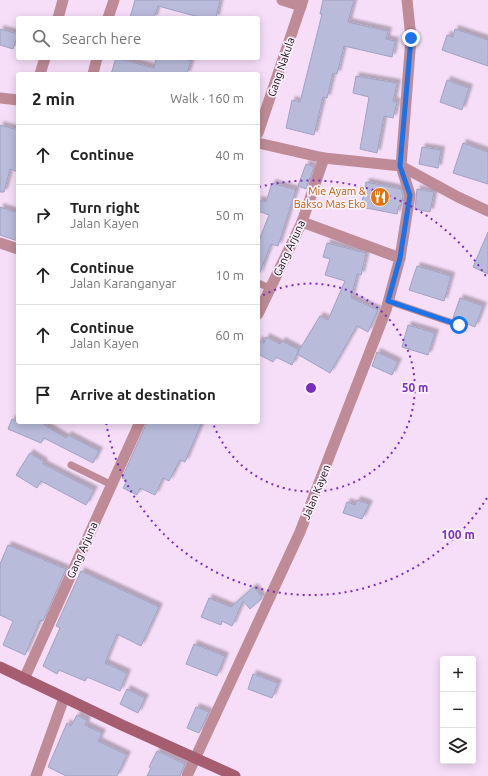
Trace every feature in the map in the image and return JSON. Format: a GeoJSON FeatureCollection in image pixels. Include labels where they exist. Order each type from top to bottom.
{"type":"FeatureCollection","features":[{"type":"Feature","properties":{"kind":"main road"},"geometry":{"type":"LineString","coordinates":[[0,667],[235,776]]}},
{"type":"Feature","properties":{"kind":"street"},"geometry":{"type":"LineString","coordinates":[[59,16],[63,0]]}},
{"type":"Feature","properties":{"kind":"street"},"geometry":{"type":"LineString","coordinates":[[109,16],[114,0]]}},
{"type":"Feature","properties":{"kind":"street"},"geometry":{"type":"LineString","coordinates":[[282,0],[302,3]]}},
{"type":"Feature","properties":{"kind":"street"},"geometry":{"type":"LineString","coordinates":[[400,166],[411,38],[407,0]]}},
{"type":"Feature","properties":{"kind":"street","name":"Gang Nakula"},"geometry":{"type":"LineString","coordinates":[[260,127],[302,3]]}},
{"type":"Feature","properties":{"kind":"street"},"geometry":{"type":"LineString","coordinates":[[41,72],[44,60]]}},
{"type":"Feature","properties":{"kind":"street"},"geometry":{"type":"LineString","coordinates":[[94,72],[96,60]]}},
{"type":"Feature","properties":{"kind":"street"},"geometry":{"type":"LineString","coordinates":[[0,98],[16,100]]}},
{"type":"Feature","properties":{"kind":"street"},"geometry":{"type":"LineString","coordinates":[[260,143],[324,158],[400,166],[488,211]]}},
{"type":"Feature","properties":{"kind":"street","name":"Gang Arjuna"},"geometry":{"type":"LineString","coordinates":[[260,310],[302,222],[324,158]]}},
{"type":"Feature","properties":{"kind":"street","name":"Jalan Kayen"},"geometry":{"type":"LineString","coordinates":[[187,776],[300,532],[388,301],[400,258],[410,195],[400,166]]}},
{"type":"Feature","properties":{"kind":"street"},"geometry":{"type":"LineString","coordinates":[[302,222],[400,258]]}},
{"type":"Feature","properties":{"kind":"street"},"geometry":{"type":"LineString","coordinates":[[0,242],[16,248]]}},
{"type":"Feature","properties":{"kind":"street","name":"Gang Arjuna"},"geometry":{"type":"LineString","coordinates":[[24,679],[139,424]]}},
{"type":"Feature","properties":{"kind":"street"},"geometry":{"type":"LineString","coordinates":[[36,776],[64,698]]}},
{"type":"Feature","properties":{"kind":"lane"},"geometry":{"type":"LineString","coordinates":[[260,284],[270,288]]}},
{"type":"Feature","properties":{"kind":"lane"},"geometry":{"type":"LineString","coordinates":[[388,301],[459,325]]}},
{"type":"Feature","properties":{"kind":"lane"},"geometry":{"type":"LineString","coordinates":[[71,465],[112,485]]}},
{"type":"Feature","properties":{"kind":"building"},"geometry":{"type":"Polygon","coordinates":[[[135,0],[220,0],[216,16],[195,16],[158,6],[155,16],[131,16],[135,0]]]}},
{"type":"Feature","properties":{"kind":"building"},"geometry":{"type":"Polygon","coordinates":[[[323,0],[354,0],[348,22],[388,31],[386,39],[395,41],[392,57],[344,46],[337,74],[333,73],[327,98],[323,97],[314,135],[286,128],[292,100],[300,102],[322,14],[320,14],[323,0]]]}},
{"type":"Feature","properties":{"kind":"building"},"geometry":{"type":"Polygon","coordinates":[[[0,29],[16,33],[16,40],[13,49],[0,45],[0,29]]]}},
{"type":"Feature","properties":{"kind":"building"},"geometry":{"type":"Polygon","coordinates":[[[455,29],[488,40],[488,66],[442,50],[447,35],[453,37],[455,29]]]}},
{"type":"Feature","properties":{"kind":"building"},"geometry":{"type":"Polygon","coordinates":[[[115,60],[124,60],[154,68],[156,60],[191,61],[188,72],[112,72],[115,60]]]}},
{"type":"Feature","properties":{"kind":"building"},"geometry":{"type":"Polygon","coordinates":[[[356,76],[397,83],[393,101],[397,102],[393,118],[384,116],[377,153],[360,149],[369,97],[353,93],[356,76]]]}},
{"type":"Feature","properties":{"kind":"building"},"geometry":{"type":"Polygon","coordinates":[[[447,80],[469,88],[462,110],[440,102],[447,80]]]}},
{"type":"Feature","properties":{"kind":"building"},"geometry":{"type":"Polygon","coordinates":[[[0,125],[16,129],[16,171],[10,169],[4,192],[0,192],[0,125]]]}},
{"type":"Feature","properties":{"kind":"building"},"geometry":{"type":"Polygon","coordinates":[[[463,143],[488,152],[488,184],[453,173],[463,143]]]}},
{"type":"Feature","properties":{"kind":"building"},"geometry":{"type":"Polygon","coordinates":[[[422,147],[441,150],[438,168],[419,164],[422,147]]]}},
{"type":"Feature","properties":{"kind":"building"},"geometry":{"type":"Polygon","coordinates":[[[306,164],[314,167],[306,189],[298,186],[306,164]]]}},
{"type":"Feature","properties":{"kind":"building"},"geometry":{"type":"Polygon","coordinates":[[[366,182],[401,189],[403,196],[401,206],[399,206],[397,214],[361,207],[366,182]]]}},
{"type":"Feature","properties":{"kind":"building"},"geometry":{"type":"Polygon","coordinates":[[[272,183],[296,190],[278,246],[271,244],[260,272],[260,238],[269,215],[260,212],[260,200],[266,202],[272,183]]]}},
{"type":"Feature","properties":{"kind":"building"},"geometry":{"type":"Polygon","coordinates":[[[417,189],[434,192],[430,212],[415,209],[417,189]]]}},
{"type":"Feature","properties":{"kind":"building"},"geometry":{"type":"Polygon","coordinates":[[[0,207],[16,212],[16,240],[0,235],[0,207]]]}},
{"type":"Feature","properties":{"kind":"building"},"geometry":{"type":"Polygon","coordinates":[[[488,232],[488,274],[473,267],[488,232]]]}},
{"type":"Feature","properties":{"kind":"building"},"geometry":{"type":"Polygon","coordinates":[[[327,243],[366,253],[361,275],[357,274],[351,298],[378,310],[368,332],[357,326],[330,373],[297,354],[320,316],[328,320],[345,281],[325,275],[330,259],[323,257],[327,243]]]}},
{"type":"Feature","properties":{"kind":"building"},"geometry":{"type":"Polygon","coordinates":[[[417,266],[451,276],[444,301],[409,290],[417,266]]]}},
{"type":"Feature","properties":{"kind":"building"},"geometry":{"type":"Polygon","coordinates":[[[460,298],[483,306],[475,327],[453,318],[460,298]]]}},
{"type":"Feature","properties":{"kind":"building"},"geometry":{"type":"Polygon","coordinates":[[[408,325],[435,333],[428,355],[402,347],[408,325]]]}},
{"type":"Feature","properties":{"kind":"building"},"geometry":{"type":"Polygon","coordinates":[[[266,337],[280,344],[282,341],[299,350],[292,365],[276,357],[273,362],[260,355],[260,341],[264,343],[266,337]]]}},
{"type":"Feature","properties":{"kind":"building"},"geometry":{"type":"Polygon","coordinates":[[[377,352],[398,362],[392,375],[372,366],[377,352]]]}},
{"type":"Feature","properties":{"kind":"building"},"geometry":{"type":"Polygon","coordinates":[[[12,419],[16,421],[16,424],[44,424],[66,438],[68,435],[99,451],[93,463],[44,438],[41,443],[8,429],[12,419]]]}},
{"type":"Feature","properties":{"kind":"building"},"geometry":{"type":"Polygon","coordinates":[[[146,424],[201,424],[185,462],[180,460],[169,481],[163,478],[155,495],[140,488],[137,495],[123,488],[127,480],[122,478],[146,424]]]}},
{"type":"Feature","properties":{"kind":"building"},"geometry":{"type":"Polygon","coordinates":[[[30,453],[44,462],[43,464],[94,490],[86,505],[41,481],[37,488],[16,475],[30,453]]]}},
{"type":"Feature","properties":{"kind":"building"},"geometry":{"type":"Polygon","coordinates":[[[357,500],[369,504],[362,519],[343,513],[347,502],[355,505],[357,500]]]}},
{"type":"Feature","properties":{"kind":"building"},"geometry":{"type":"Polygon","coordinates":[[[8,545],[66,569],[43,621],[40,620],[25,655],[3,645],[13,621],[0,615],[0,564],[8,545]]]}},
{"type":"Feature","properties":{"kind":"building"},"geometry":{"type":"Polygon","coordinates":[[[81,571],[159,607],[141,646],[117,634],[105,663],[127,673],[120,691],[87,677],[85,681],[59,670],[57,674],[43,666],[60,628],[56,626],[81,571]]]}},
{"type":"Feature","properties":{"kind":"building"},"geometry":{"type":"Polygon","coordinates":[[[254,587],[262,597],[261,599],[250,609],[243,601],[232,626],[222,621],[221,625],[201,617],[209,598],[231,607],[254,587]]]}},
{"type":"Feature","properties":{"kind":"building"},"geometry":{"type":"Polygon","coordinates":[[[194,644],[225,656],[217,676],[186,664],[194,644]]]}},
{"type":"Feature","properties":{"kind":"building"},"geometry":{"type":"Polygon","coordinates":[[[253,674],[278,683],[272,698],[248,689],[253,674]]]}},
{"type":"Feature","properties":{"kind":"building"},"geometry":{"type":"Polygon","coordinates":[[[127,689],[145,698],[138,713],[120,704],[127,689]]]}},
{"type":"Feature","properties":{"kind":"building"},"geometry":{"type":"Polygon","coordinates":[[[196,707],[209,712],[199,733],[187,728],[196,707]]]}},
{"type":"Feature","properties":{"kind":"building"},"geometry":{"type":"Polygon","coordinates":[[[77,715],[87,720],[85,725],[102,733],[98,741],[127,755],[117,776],[66,776],[48,767],[67,723],[71,726],[77,715]]]}},
{"type":"Feature","properties":{"kind":"building"},"geometry":{"type":"Polygon","coordinates":[[[157,751],[185,764],[180,776],[147,776],[151,768],[149,767],[157,751]]]}},
{"type":"Feature","properties":{"kind":"place","name":"Mie Ayam & Bakso Mas Eko"},"geometry":{"type":"Point","coordinates":[380,197]}},
{"type":"Feature","properties":{"kind":"route"},"geometry":{"type":"LineString","coordinates":[[411,38],[400,166],[410,195],[406,230],[388,301],[459,325]]}}]}
